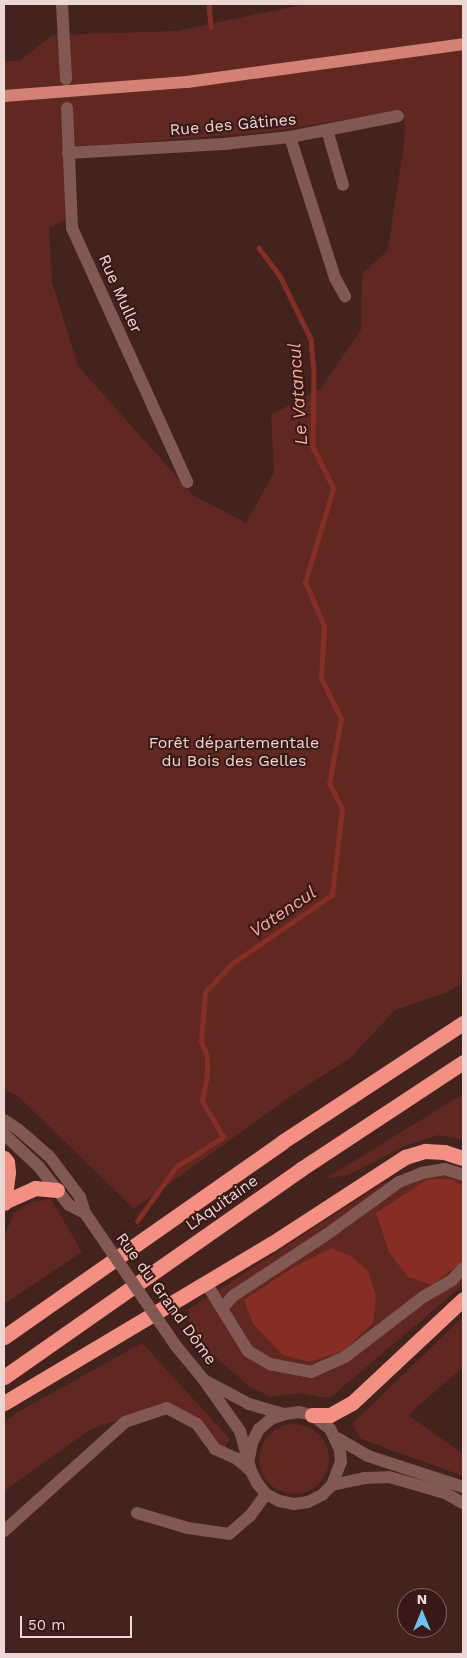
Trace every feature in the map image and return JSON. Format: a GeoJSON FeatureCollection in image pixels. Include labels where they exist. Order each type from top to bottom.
{"type":"FeatureCollection","features":[{"type":"Feature","properties":{"kind":"highway","name":"L'Aquitaine"},"geometry":{"type":"LineString","coordinates":[[4,1337],[282,1142],[463,1023]]}},
{"type":"Feature","properties":{"kind":"highway","name":"L'Aquitaine"},"geometry":{"type":"LineString","coordinates":[[4,1377],[301,1169],[463,1062]]}},
{"type":"Feature","properties":{"kind":"highway"},"geometry":{"type":"LineString","coordinates":[[4,1402],[271,1244],[405,1157],[425,1151],[444,1152],[463,1158]]}},
{"type":"Feature","properties":{"kind":"highway"},"geometry":{"type":"LineString","coordinates":[[4,1158],[7,1162],[8,1172],[4,1203]]}},
{"type":"Feature","properties":{"kind":"highway"},"geometry":{"type":"LineString","coordinates":[[4,1203],[36,1188],[57,1190]]}},
{"type":"Feature","properties":{"kind":"highway"},"geometry":{"type":"LineString","coordinates":[[312,1415],[330,1415],[352,1403],[463,1300]]}},
{"type":"Feature","properties":{"kind":"main road"},"geometry":{"type":"LineString","coordinates":[[4,96],[186,82],[463,44]]}},
{"type":"Feature","properties":{"kind":"street"},"geometry":{"type":"LineString","coordinates":[[62,4],[66,79]]}},
{"type":"Feature","properties":{"kind":"street","name":"Rue Muller"},"geometry":{"type":"LineString","coordinates":[[67,108],[72,228],[187,482]]}},
{"type":"Feature","properties":{"kind":"street","name":"Rue des Gâtines"},"geometry":{"type":"LineString","coordinates":[[68,153],[224,144],[290,137],[398,116]]}},
{"type":"Feature","properties":{"kind":"street"},"geometry":{"type":"LineString","coordinates":[[327,130],[343,185]]}},
{"type":"Feature","properties":{"kind":"street"},"geometry":{"type":"LineString","coordinates":[[290,137],[335,278],[345,296]]}},
{"type":"Feature","properties":{"kind":"street","name":"Rue du Grand Dôme"},"geometry":{"type":"LineString","coordinates":[[4,1120],[50,1157],[80,1197],[85,1213],[176,1346],[204,1380],[249,1404],[285,1414]]}},
{"type":"Feature","properties":{"kind":"street","name":"Rue du Grand Dôme"},"geometry":{"type":"LineString","coordinates":[[4,1134],[39,1167],[69,1205],[85,1213]]}},
{"type":"Feature","properties":{"kind":"street"},"geometry":{"type":"LineString","coordinates":[[222,1308],[233,1296],[326,1235],[399,1182],[422,1173],[446,1169],[463,1175]]}},
{"type":"Feature","properties":{"kind":"street"},"geometry":{"type":"LineString","coordinates":[[57,1190],[68,1190],[80,1197]]}},
{"type":"Feature","properties":{"kind":"street"},"geometry":{"type":"LineString","coordinates":[[206,1283],[248,1351],[270,1364],[311,1372],[345,1357],[422,1297],[452,1280],[463,1268]]}},
{"type":"Feature","properties":{"kind":"street"},"geometry":{"type":"LineString","coordinates":[[204,1380],[240,1431],[249,1458],[251,1471],[257,1483],[266,1494],[279,1501],[294,1504],[308,1502],[322,1496],[332,1485],[341,1462],[337,1438]]}},
{"type":"Feature","properties":{"kind":"street"},"geometry":{"type":"LineString","coordinates":[[4,1531],[125,1422],[167,1408],[197,1424],[215,1449],[237,1459],[251,1471]]}},
{"type":"Feature","properties":{"kind":"street"},"geometry":{"type":"LineString","coordinates":[[249,1458],[252,1443],[260,1430],[271,1419],[298,1412],[312,1415],[322,1421],[337,1438],[368,1456],[463,1487]]}},
{"type":"Feature","properties":{"kind":"street"},"geometry":{"type":"LineString","coordinates":[[332,1485],[364,1478],[389,1477],[446,1493],[463,1502]]}},
{"type":"Feature","properties":{"kind":"street"},"geometry":{"type":"LineString","coordinates":[[137,1513],[188,1528],[229,1534],[250,1516],[266,1494]]}},
{"type":"Feature","properties":{"kind":"green space","name":"Forêt départementale du Bois des Gelles"},"geometry":{"type":"Polygon","coordinates":[[[305,4],[463,4],[463,982],[448,992],[395,1010],[350,1058],[291,1096],[134,1209],[18,1096],[4,1090],[4,61],[20,61],[52,35],[177,31],[305,4]],[[403,110],[269,132],[65,148],[65,220],[49,228],[52,282],[78,366],[193,495],[246,523],[274,472],[271,415],[321,388],[361,330],[362,274],[388,250],[405,136],[403,110]]]}},
{"type":"Feature","properties":{"kind":"green space"},"geometry":{"type":"Polygon","coordinates":[[[463,1094],[463,1140],[438,1135],[405,1146],[348,1175],[325,1179],[463,1094]]]}},
{"type":"Feature","properties":{"kind":"green space"},"geometry":{"type":"Polygon","coordinates":[[[452,1163],[463,1168],[463,1285],[331,1397],[319,1397],[300,1393],[271,1397],[250,1387],[213,1355],[187,1319],[189,1309],[380,1185],[419,1167],[452,1163]]]}},
{"type":"Feature","properties":{"kind":"green space"},"geometry":{"type":"Polygon","coordinates":[[[51,1199],[82,1252],[4,1304],[4,1237],[14,1213],[29,1203],[51,1199]]]}},
{"type":"Feature","properties":{"kind":"green space"},"geometry":{"type":"Polygon","coordinates":[[[463,1317],[463,1367],[408,1415],[463,1454],[463,1476],[361,1439],[352,1424],[463,1317]]]}},
{"type":"Feature","properties":{"kind":"green space"},"geometry":{"type":"Polygon","coordinates":[[[142,1343],[230,1439],[224,1449],[203,1424],[166,1404],[91,1429],[4,1491],[4,1422],[18,1412],[142,1343]]]}},
{"type":"Feature","properties":{"kind":"green space"},"geometry":{"type":"Polygon","coordinates":[[[294,1424],[307,1427],[319,1434],[326,1446],[329,1459],[326,1472],[319,1484],[307,1491],[294,1494],[281,1491],[269,1484],[262,1472],[259,1459],[262,1446],[269,1434],[281,1427],[294,1424]]]}},
{"type":"Feature","properties":{"kind":"shaded area"},"geometry":{"type":"Polygon","coordinates":[[[428,1179],[451,1179],[463,1186],[463,1261],[432,1285],[408,1277],[389,1252],[376,1213],[428,1179]]]}},
{"type":"Feature","properties":{"kind":"shaded area"},"geometry":{"type":"Polygon","coordinates":[[[331,1248],[351,1256],[368,1271],[376,1296],[373,1323],[343,1351],[310,1362],[283,1355],[253,1324],[244,1300],[292,1268],[331,1248]]]}},
{"type":"Feature","properties":{"kind":"waterway","name":"Vatencul"},"geometry":{"type":"LineString","coordinates":[[209,4],[211,27]]}},
{"type":"Feature","properties":{"kind":"waterway","name":"Le Vatancul"},"geometry":{"type":"LineString","coordinates":[[259,248],[280,276],[311,339],[314,372],[313,447],[333,487]]}},
{"type":"Feature","properties":{"kind":"waterway","name":"Vatencul"},"geometry":{"type":"LineString","coordinates":[[137,1221],[176,1167],[223,1137],[202,1101],[207,1075],[207,1057],[201,1041],[205,992],[234,962],[332,895],[342,809],[329,784],[341,719],[321,678],[324,626],[305,582],[333,489]]}}]}
